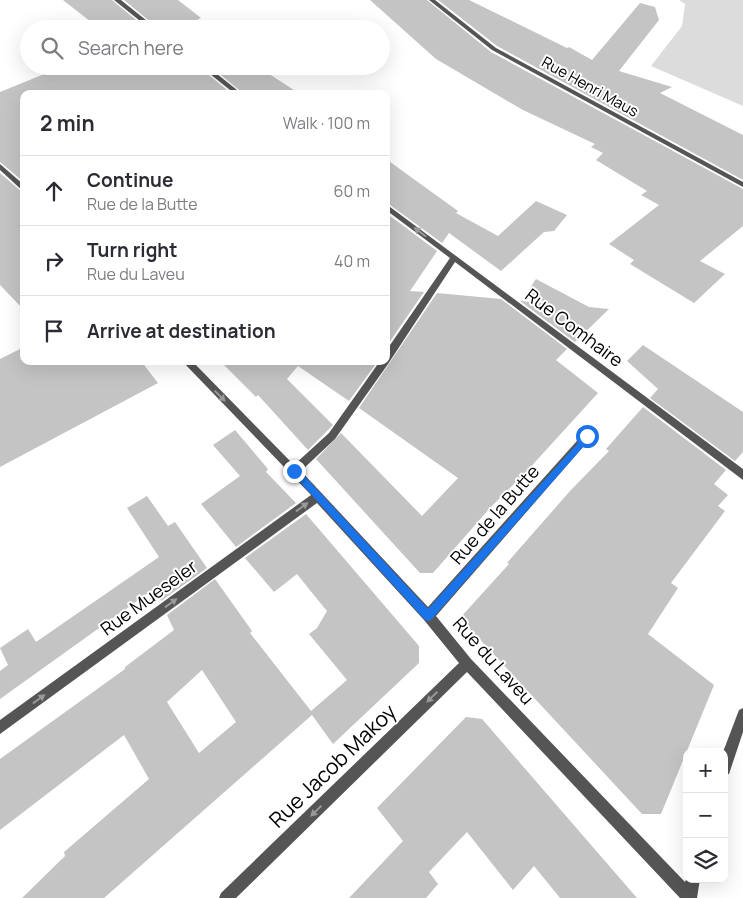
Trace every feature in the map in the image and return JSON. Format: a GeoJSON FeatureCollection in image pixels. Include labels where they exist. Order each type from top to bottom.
{"type":"FeatureCollection","features":[{"type":"Feature","properties":{"kind":"street"},"geometry":{"type":"LineString","coordinates":[[117,0],[143,20]]}},
{"type":"Feature","properties":{"kind":"street","name":"Rue Henri Maus"},"geometry":{"type":"LineString","coordinates":[[432,0],[494,49],[743,185]]}},
{"type":"Feature","properties":{"kind":"street"},"geometry":{"type":"LineString","coordinates":[[215,75],[234,90]]}},
{"type":"Feature","properties":{"kind":"street"},"geometry":{"type":"LineString","coordinates":[[0,166],[20,186]]}},
{"type":"Feature","properties":{"kind":"street","name":"Rue Comhaire"},"geometry":{"type":"LineString","coordinates":[[390,209],[743,475]]}},
{"type":"Feature","properties":{"kind":"street"},"geometry":{"type":"LineString","coordinates":[[390,354],[454,258]]}},
{"type":"Feature","properties":{"kind":"street","name":"Rue du Laveu"},"geometry":{"type":"LineString","coordinates":[[190,365],[318,496],[428,616],[467,663],[690,898]]}},
{"type":"Feature","properties":{"kind":"street"},"geometry":{"type":"LineString","coordinates":[[294,471],[332,436],[382,365]]}},
{"type":"Feature","properties":{"kind":"street","name":"Rue de la Butte"},"geometry":{"type":"LineString","coordinates":[[428,616],[587,436]]}},
{"type":"Feature","properties":{"kind":"street","name":"Rue Mueseler"},"geometry":{"type":"LineString","coordinates":[[0,728],[318,496]]}},
{"type":"Feature","properties":{"kind":"street","name":"Rue Jacob Makoy"},"geometry":{"type":"LineString","coordinates":[[226,898],[467,663]]}},
{"type":"Feature","properties":{"kind":"street"},"geometry":{"type":"LineString","coordinates":[[728,757],[743,714]]}},
{"type":"Feature","properties":{"kind":"street"},"geometry":{"type":"LineString","coordinates":[[690,898],[693,883]]}},
{"type":"Feature","properties":{"kind":"shaded area"},"geometry":{"type":"Polygon","coordinates":[[[679,0],[743,0],[743,106],[651,66],[682,26],[685,4],[679,0]]]}},
{"type":"Feature","properties":{"kind":"building"},"geometry":{"type":"Polygon","coordinates":[[[63,0],[112,0],[136,20],[89,20],[63,0]]]}},
{"type":"Feature","properties":{"kind":"building"},"geometry":{"type":"Polygon","coordinates":[[[124,0],[178,0],[201,18],[197,20],[148,20],[124,0]]]}},
{"type":"Feature","properties":{"kind":"building"},"geometry":{"type":"Polygon","coordinates":[[[370,0],[427,0],[491,52],[743,189],[743,226],[700,261],[725,274],[694,303],[630,264],[634,260],[609,244],[659,205],[641,195],[647,191],[596,160],[603,153],[591,147],[595,144],[523,110],[436,59],[370,0]]]}},
{"type":"Feature","properties":{"kind":"building"},"geometry":{"type":"Polygon","coordinates":[[[438,0],[469,0],[567,48],[569,47],[592,60],[640,3],[655,7],[659,20],[619,71],[672,87],[660,93],[743,135],[743,180],[497,46],[438,0]]]}},
{"type":"Feature","properties":{"kind":"building"},"geometry":{"type":"Polygon","coordinates":[[[42,75],[209,75],[227,90],[20,90],[20,179],[0,162],[0,92],[42,75]]]}},
{"type":"Feature","properties":{"kind":"building"},"geometry":{"type":"Polygon","coordinates":[[[221,75],[271,75],[294,90],[239,90],[221,75]]]}},
{"type":"Feature","properties":{"kind":"building"},"geometry":{"type":"Polygon","coordinates":[[[390,162],[458,211],[456,213],[498,236],[536,201],[567,215],[554,231],[544,232],[501,271],[449,233],[442,243],[390,205],[390,162]]]}},
{"type":"Feature","properties":{"kind":"building"},"geometry":{"type":"Polygon","coordinates":[[[0,173],[20,190],[20,306],[0,285],[0,173]]]}},
{"type":"Feature","properties":{"kind":"building"},"geometry":{"type":"Polygon","coordinates":[[[390,216],[437,251],[410,291],[424,292],[390,341],[390,216]]]}},
{"type":"Feature","properties":{"kind":"building"},"geometry":{"type":"Polygon","coordinates":[[[536,279],[589,307],[609,309],[575,342],[520,301],[545,303],[528,291],[536,279]]]}},
{"type":"Feature","properties":{"kind":"building"},"geometry":{"type":"Polygon","coordinates":[[[437,293],[501,299],[567,349],[556,360],[598,393],[526,472],[490,508],[433,573],[420,573],[316,459],[341,433],[422,516],[458,478],[359,408],[390,365],[437,293]]]}},
{"type":"Feature","properties":{"kind":"building"},"geometry":{"type":"Polygon","coordinates":[[[643,345],[743,412],[743,452],[735,461],[650,398],[658,389],[627,361],[643,345]]]}},
{"type":"Feature","properties":{"kind":"building"},"geometry":{"type":"Polygon","coordinates":[[[20,349],[20,365],[144,365],[158,383],[0,467],[0,359],[20,349]]]}},
{"type":"Feature","properties":{"kind":"building"},"geometry":{"type":"Polygon","coordinates":[[[224,365],[375,365],[349,401],[298,366],[287,379],[333,425],[308,450],[258,395],[256,397],[224,365]]]}},
{"type":"Feature","properties":{"kind":"building"},"geometry":{"type":"Polygon","coordinates":[[[643,407],[726,470],[714,484],[728,495],[718,506],[725,511],[671,583],[678,588],[648,634],[714,685],[688,748],[683,748],[683,760],[661,814],[642,814],[460,618],[509,564],[507,563],[570,491],[609,451],[606,449],[643,407]]]}},
{"type":"Feature","properties":{"kind":"building"},"geometry":{"type":"Polygon","coordinates":[[[235,430],[268,469],[266,472],[296,503],[236,547],[201,504],[240,476],[213,445],[235,430]]]}},
{"type":"Feature","properties":{"kind":"building"},"geometry":{"type":"Polygon","coordinates":[[[147,496],[168,526],[175,522],[207,568],[161,601],[155,588],[0,699],[0,671],[8,665],[0,648],[28,629],[36,642],[159,557],[127,508],[147,496]]]}},
{"type":"Feature","properties":{"kind":"building"},"geometry":{"type":"Polygon","coordinates":[[[306,514],[419,646],[419,663],[333,744],[312,715],[104,898],[22,898],[65,856],[64,852],[149,779],[124,735],[0,830],[0,759],[125,669],[125,667],[174,630],[167,615],[215,579],[252,631],[250,633],[311,711],[347,680],[309,634],[317,628],[327,611],[297,574],[274,592],[245,558],[306,514]],[[202,670],[167,702],[199,753],[236,722],[202,670]]]}},
{"type":"Feature","properties":{"kind":"building"},"geometry":{"type":"Polygon","coordinates":[[[466,717],[482,719],[637,898],[560,898],[534,866],[513,890],[467,832],[429,872],[438,884],[426,898],[349,898],[403,841],[377,808],[466,717]]]}},
{"type":"Feature","properties":{"kind":"route"},"geometry":{"type":"LineString","coordinates":[[294,471],[428,616],[587,436]]}}]}
